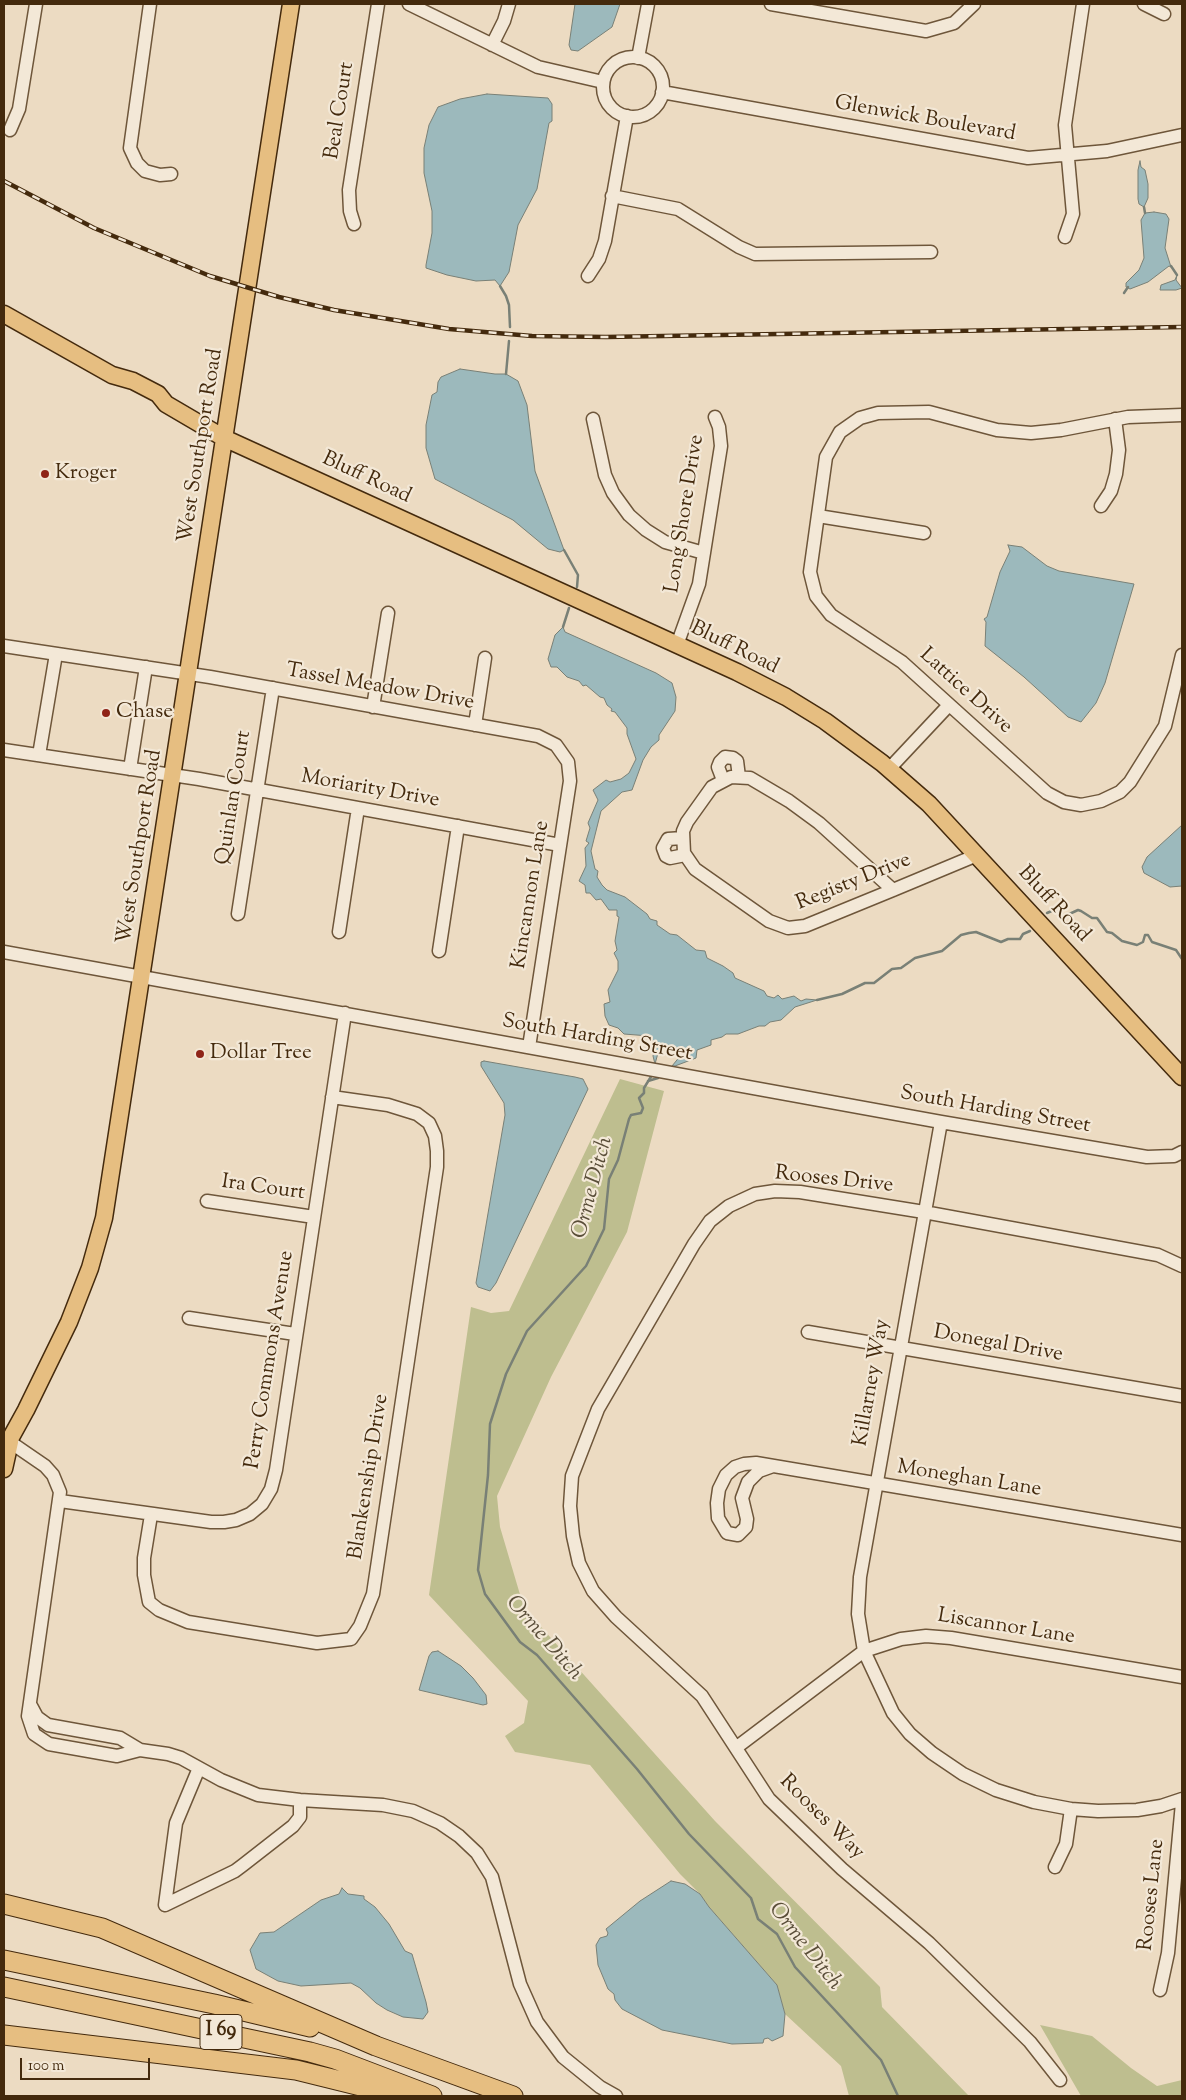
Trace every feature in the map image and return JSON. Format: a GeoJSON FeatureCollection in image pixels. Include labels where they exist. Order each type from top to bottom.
{"type":"FeatureCollection","features":[{"type":"Feature","properties":{"kind":"highway"},"geometry":{"type":"LineString","coordinates":[[4,1904],[102,1928],[376,2046]]}},
{"type":"Feature","properties":{"kind":"highway","name":"I 69"},"geometry":{"type":"LineString","coordinates":[[4,1960],[260,2015],[376,2046],[513,2096]]}},
{"type":"Feature","properties":{"kind":"highway","name":"I 69"},"geometry":{"type":"LineString","coordinates":[[4,1987],[318,2054],[367,2070],[432,2096]]}},
{"type":"Feature","properties":{"kind":"highway"},"geometry":{"type":"LineString","coordinates":[[4,2035],[296,2070],[402,2096]]}},
{"type":"Feature","properties":{"kind":"main road","name":"West Southport Road"},"geometry":{"type":"LineString","coordinates":[[4,1469],[7,1446],[68,1322],[99,1242],[143,977],[291,4]]}},
{"type":"Feature","properties":{"kind":"main road","name":"Bluff Road"},"geometry":{"type":"LineString","coordinates":[[4,314],[112,374],[134,392],[154,403],[166,404],[224,438],[677,645],[786,698],[839,731],[889,769],[929,804],[1182,1077]]}},
{"type":"Feature","properties":{"kind":"street"},"geometry":{"type":"LineString","coordinates":[[10,130],[20,109],[36,4]]}},
{"type":"Feature","properties":{"kind":"street"},"geometry":{"type":"LineString","coordinates":[[150,4],[130,144],[132,156],[143,170],[157,175],[171,174]]}},
{"type":"Feature","properties":{"kind":"street","name":"Beal Court"},"geometry":{"type":"LineString","coordinates":[[354,224],[350,211],[349,190],[378,4]]}},
{"type":"Feature","properties":{"kind":"street"},"geometry":{"type":"LineString","coordinates":[[409,4],[538,67],[603,82]]}},
{"type":"Feature","properties":{"kind":"street"},"geometry":{"type":"LineString","coordinates":[[492,45],[504,21],[509,4]]}},
{"type":"Feature","properties":{"kind":"street"},"geometry":{"type":"LineString","coordinates":[[638,58],[648,4]]}},
{"type":"Feature","properties":{"kind":"street"},"geometry":{"type":"LineString","coordinates":[[771,4],[916,30],[933,30],[954,23],[974,4]]}},
{"type":"Feature","properties":{"kind":"street"},"geometry":{"type":"LineString","coordinates":[[1065,237],[1073,214],[1065,125],[1084,4]]}},
{"type":"Feature","properties":{"kind":"street"},"geometry":{"type":"LineString","coordinates":[[1144,4],[1164,14]]}},
{"type":"Feature","properties":{"kind":"street"},"geometry":{"type":"LineString","coordinates":[[628,58],[638,58],[648,62],[656,69],[662,82],[662,92],[658,102],[651,110],[638,116],[627,116],[616,112],[608,104],[603,82],[607,72],[616,63],[628,58]]}},
{"type":"Feature","properties":{"kind":"street","name":"Glenwick Boulevard"},"geometry":{"type":"LineString","coordinates":[[662,92],[1017,157],[1039,158],[1107,151],[1182,135]]}},
{"type":"Feature","properties":{"kind":"street"},"geometry":{"type":"LineString","coordinates":[[588,276],[603,248],[627,116]]}},
{"type":"Feature","properties":{"kind":"street"},"geometry":{"type":"LineString","coordinates":[[612,196],[678,209],[738,247],[755,254],[930,252]]}},
{"type":"Feature","properties":{"kind":"street"},"geometry":{"type":"LineString","coordinates":[[924,533],[818,516],[826,457],[835,438],[847,426],[863,416],[882,412],[932,412],[988,428],[1025,434],[1049,432],[1115,419],[1182,415]]}},
{"type":"Feature","properties":{"kind":"street","name":"Long Shore Drive"},"geometry":{"type":"LineString","coordinates":[[677,645],[699,584],[721,446],[719,428],[715,417]]}},
{"type":"Feature","properties":{"kind":"street"},"geometry":{"type":"LineString","coordinates":[[593,418],[604,471],[613,493],[622,506],[637,523],[655,536],[681,548],[704,553]]}},
{"type":"Feature","properties":{"kind":"street"},"geometry":{"type":"LineString","coordinates":[[1101,506],[1111,491],[1116,474],[1119,450],[1115,419]]}},
{"type":"Feature","properties":{"kind":"street","name":"Lattice Drive"},"geometry":{"type":"LineString","coordinates":[[818,516],[810,564],[813,590],[823,606],[834,617],[898,659],[1047,793],[1064,802],[1081,805],[1101,802],[1120,792],[1130,782],[1165,726],[1182,655]]}},
{"type":"Feature","properties":{"kind":"street"},"geometry":{"type":"LineString","coordinates":[[373,707],[388,612]]}},
{"type":"Feature","properties":{"kind":"street","name":"Tassel Meadow Drive"},"geometry":{"type":"LineString","coordinates":[[4,646],[273,688],[542,737],[552,742],[561,750]]}},
{"type":"Feature","properties":{"kind":"street"},"geometry":{"type":"LineString","coordinates":[[39,755],[56,654]]}},
{"type":"Feature","properties":{"kind":"street"},"geometry":{"type":"LineString","coordinates":[[475,725],[485,658]]}},
{"type":"Feature","properties":{"kind":"street"},"geometry":{"type":"LineString","coordinates":[[130,769],[146,667]]}},
{"type":"Feature","properties":{"kind":"street","name":"Quinlan Court"},"geometry":{"type":"LineString","coordinates":[[238,914],[273,688]]}},
{"type":"Feature","properties":{"kind":"street"},"geometry":{"type":"LineString","coordinates":[[889,769],[949,705]]}},
{"type":"Feature","properties":{"kind":"street","name":"Moriarity Drive"},"geometry":{"type":"LineString","coordinates":[[4,750],[256,790],[560,845]]}},
{"type":"Feature","properties":{"kind":"street","name":"Kincannon Lane"},"geometry":{"type":"LineString","coordinates":[[529,1047],[570,776],[568,762],[561,750]]}},
{"type":"Feature","properties":{"kind":"street"},"geometry":{"type":"LineString","coordinates":[[723,780],[718,767],[725,757],[737,761],[739,777]]}},
{"type":"Feature","properties":{"kind":"street"},"geometry":{"type":"LineString","coordinates":[[683,838],[668,839],[663,848],[666,856],[672,858],[685,855],[683,838],[687,822],[712,787],[723,780],[739,777],[757,781],[804,811],[835,836],[893,890]]}},
{"type":"Feature","properties":{"kind":"street"},"geometry":{"type":"LineString","coordinates":[[339,932],[358,808]]}},
{"type":"Feature","properties":{"kind":"street"},"geometry":{"type":"LineString","coordinates":[[439,951],[458,826]]}},
{"type":"Feature","properties":{"kind":"street","name":"Registy Drive"},"geometry":{"type":"LineString","coordinates":[[685,855],[698,872],[773,924],[788,928],[805,926],[977,854]]}},
{"type":"Feature","properties":{"kind":"street","name":"South Harding Street"},"geometry":{"type":"LineString","coordinates":[[4,952],[941,1122],[1147,1157],[1174,1156],[1182,1152]]}},
{"type":"Feature","properties":{"kind":"street","name":"Perry Commons Avenue"},"geometry":{"type":"LineString","coordinates":[[60,1501],[224,1522],[236,1520],[250,1514],[262,1504],[271,1489],[276,1470],[295,1334],[345,1013]]}},
{"type":"Feature","properties":{"kind":"street","name":"Blankenship Drive"},"geometry":{"type":"LineString","coordinates":[[151,1514],[144,1558],[144,1575],[149,1602],[159,1610],[188,1622],[317,1643],[351,1639],[360,1626],[373,1594],[438,1167],[437,1151],[429,1123],[417,1114],[388,1105],[332,1097]]}},
{"type":"Feature","properties":{"kind":"street","name":"Killarney Way"},"geometry":{"type":"LineString","coordinates":[[941,1122],[899,1348],[860,1577],[858,1614],[864,1652],[893,1713],[910,1734],[932,1753],[963,1774],[996,1790],[1034,1802],[1071,1809],[1137,1810],[1161,1806],[1182,1799]]}},
{"type":"Feature","properties":{"kind":"street","name":"Rooses Drive"},"geometry":{"type":"LineString","coordinates":[[572,1476],[598,1409],[694,1244],[710,1221],[729,1206],[755,1194],[775,1191],[800,1192],[924,1212],[1158,1255],[1182,1266]]}},
{"type":"Feature","properties":{"kind":"street","name":"Ira Court"},"geometry":{"type":"LineString","coordinates":[[207,1201],[314,1217]]}},
{"type":"Feature","properties":{"kind":"street"},"geometry":{"type":"LineString","coordinates":[[189,1318],[295,1334]]}},
{"type":"Feature","properties":{"kind":"street","name":"Donegal Drive"},"geometry":{"type":"LineString","coordinates":[[808,1332],[1182,1396]]}},
{"type":"Feature","properties":{"kind":"street"},"geometry":{"type":"LineString","coordinates":[[7,1446],[46,1466],[58,1484],[60,1501],[28,1716],[30,1728],[44,1742],[117,1756],[140,1750]]}},
{"type":"Feature","properties":{"kind":"street","name":"Moneghan Lane"},"geometry":{"type":"LineString","coordinates":[[774,1466],[759,1471],[748,1482],[742,1498],[747,1519],[746,1527],[738,1535],[727,1533],[718,1518],[717,1503],[719,1489],[726,1475],[744,1464],[774,1466],[1182,1536]]}},
{"type":"Feature","properties":{"kind":"street","name":"Rooses Way"},"geometry":{"type":"LineString","coordinates":[[572,1476],[570,1506],[573,1536],[579,1562],[593,1592],[616,1618],[702,1696],[737,1747],[769,1799],[842,1869],[929,1943],[1030,2042],[1060,2080]]}},
{"type":"Feature","properties":{"kind":"street","name":"Liscannor Lane"},"geometry":{"type":"LineString","coordinates":[[737,1747],[864,1652],[901,1639],[926,1636],[951,1638],[1182,1677]]}},
{"type":"Feature","properties":{"kind":"street"},"geometry":{"type":"LineString","coordinates":[[30,1703],[37,1717],[48,1725],[120,1738],[140,1750],[181,1758],[258,1795],[300,1800],[383,1805],[413,1811],[440,1823],[460,1836],[477,1853],[492,1877],[520,1984],[537,2022],[564,2058],[600,2087],[616,2096]]}},
{"type":"Feature","properties":{"kind":"street"},"geometry":{"type":"LineString","coordinates":[[199,1768],[176,1823],[165,1905],[243,1865],[292,1826],[300,1817],[300,1800]]}},
{"type":"Feature","properties":{"kind":"street","name":"Rooses Lane"},"geometry":{"type":"LineString","coordinates":[[1160,1990],[1168,1953],[1182,1803]]}},
{"type":"Feature","properties":{"kind":"street"},"geometry":{"type":"LineString","coordinates":[[1055,1867],[1066,1844],[1071,1809]]}},
{"type":"Feature","properties":{"kind":"green space"},"geometry":{"type":"Polygon","coordinates":[[[620,1079],[664,1091],[627,1232],[551,1377],[497,1496],[500,1527],[524,1608],[715,1821],[880,1987],[882,2007],[969,2096],[849,2096],[841,2066],[785,2014],[777,1985],[709,1907],[700,1894],[680,1874],[590,1765],[515,1752],[505,1736],[524,1723],[528,1701],[429,1595],[471,1307],[491,1313],[509,1311],[620,1079]]]}},
{"type":"Feature","properties":{"kind":"green space"},"geometry":{"type":"Polygon","coordinates":[[[1040,2025],[1092,2036],[1131,2068],[1157,2086],[1182,2080],[1182,2096],[1081,2096],[1040,2025]]]}},
{"type":"Feature","properties":{"kind":"water"},"geometry":{"type":"Polygon","coordinates":[[[575,4],[620,4],[612,27],[578,51],[571,50],[569,45],[575,4]]]}},
{"type":"Feature","properties":{"kind":"water"},"geometry":{"type":"Polygon","coordinates":[[[487,94],[548,98],[552,104],[552,121],[549,123],[537,189],[518,225],[509,272],[500,286],[495,280],[476,281],[426,268],[432,233],[432,211],[424,173],[424,148],[429,125],[438,107],[460,99],[487,94]]]}},
{"type":"Feature","properties":{"kind":"water"},"geometry":{"type":"Polygon","coordinates":[[[1140,161],[1141,167],[1145,170],[1148,184],[1148,198],[1144,207],[1139,204],[1138,199],[1138,170],[1140,161]]]}},
{"type":"Feature","properties":{"kind":"water"},"geometry":{"type":"Polygon","coordinates":[[[1145,213],[1166,214],[1169,219],[1165,248],[1171,267],[1169,266],[1148,282],[1130,289],[1126,287],[1126,283],[1139,270],[1144,258],[1141,220],[1145,213]]]}},
{"type":"Feature","properties":{"kind":"water"},"geometry":{"type":"Polygon","coordinates":[[[1177,275],[1176,280],[1182,288],[1160,290],[1161,285],[1175,280],[1177,275]]]}},
{"type":"Feature","properties":{"kind":"water"},"geometry":{"type":"Polygon","coordinates":[[[460,369],[506,374],[518,381],[527,405],[535,471],[564,550],[560,552],[548,549],[513,520],[435,479],[426,448],[426,425],[432,395],[437,392],[438,382],[441,377],[460,369]]]}},
{"type":"Feature","properties":{"kind":"water"},"geometry":{"type":"Polygon","coordinates":[[[1008,545],[1022,547],[1047,566],[1059,571],[1134,584],[1105,683],[1096,703],[1081,722],[1068,717],[1024,677],[985,646],[986,622],[984,619],[987,617],[1000,572],[1010,551],[1008,545]]]}},
{"type":"Feature","properties":{"kind":"water"},"geometry":{"type":"Polygon","coordinates":[[[563,627],[565,632],[656,673],[672,683],[676,697],[675,711],[659,735],[659,740],[651,747],[643,760],[632,790],[622,792],[601,811],[591,851],[595,869],[598,871],[597,877],[602,885],[607,890],[625,897],[647,914],[650,919],[657,921],[657,925],[670,934],[677,935],[696,950],[705,951],[707,958],[733,973],[735,978],[764,991],[767,996],[774,998],[778,995],[782,999],[794,996],[801,1001],[806,999],[817,1000],[795,1007],[781,1020],[770,1022],[765,1026],[759,1026],[738,1034],[726,1034],[711,1040],[711,1045],[697,1050],[696,1058],[675,1066],[672,1066],[681,1055],[678,1048],[665,1046],[658,1053],[655,1064],[653,1056],[655,1044],[649,1036],[624,1034],[618,1028],[609,1025],[605,1016],[604,1004],[610,1002],[608,990],[618,970],[618,961],[614,953],[617,950],[615,941],[619,917],[617,916],[617,910],[609,910],[601,899],[596,900],[590,893],[586,893],[585,885],[579,881],[586,866],[585,848],[589,843],[586,841],[590,828],[588,823],[598,800],[593,790],[606,780],[610,782],[621,779],[629,773],[636,759],[627,734],[627,728],[615,712],[611,711],[612,709],[607,705],[604,698],[600,697],[586,685],[583,686],[579,681],[567,677],[557,667],[551,667],[548,659],[555,635],[563,627]]]}},
{"type":"Feature","properties":{"kind":"water"},"geometry":{"type":"Polygon","coordinates":[[[1182,825],[1182,886],[1170,887],[1144,873],[1142,867],[1147,857],[1182,825]]]}},
{"type":"Feature","properties":{"kind":"water"},"geometry":{"type":"Polygon","coordinates":[[[481,1062],[583,1079],[588,1089],[496,1283],[490,1291],[478,1287],[476,1283],[505,1115],[504,1103],[481,1066],[481,1062]]]}},
{"type":"Feature","properties":{"kind":"water"},"geometry":{"type":"Polygon","coordinates":[[[438,1651],[461,1666],[473,1678],[486,1695],[487,1704],[483,1705],[419,1690],[429,1656],[432,1652],[438,1651]]]}},
{"type":"Feature","properties":{"kind":"water"},"geometry":{"type":"Polygon","coordinates":[[[671,1881],[685,1884],[700,1894],[709,1907],[777,1985],[785,2014],[783,2036],[772,2041],[768,2038],[764,2039],[763,2043],[732,2044],[662,2030],[622,2009],[615,2000],[614,1994],[608,1989],[598,1965],[596,1945],[600,1938],[607,1936],[606,1929],[640,1901],[671,1881]]]}},
{"type":"Feature","properties":{"kind":"water"},"geometry":{"type":"Polygon","coordinates":[[[342,1888],[348,1894],[364,1896],[364,1899],[375,1907],[389,1924],[405,1951],[412,1954],[428,2012],[423,2019],[403,2017],[387,2010],[351,1983],[301,1986],[278,1981],[256,1969],[250,1950],[260,1933],[274,1932],[321,1900],[339,1894],[342,1888]]]}},
{"type":"Feature","properties":{"kind":"waterway"},"geometry":{"type":"LineString","coordinates":[[1144,207],[1145,213]]}},
{"type":"Feature","properties":{"kind":"waterway"},"geometry":{"type":"LineString","coordinates":[[1171,266],[1177,275]]}},
{"type":"Feature","properties":{"kind":"waterway","name":"Orme Ditch"},"geometry":{"type":"LineString","coordinates":[[500,286],[509,305],[510,327]]}},
{"type":"Feature","properties":{"kind":"waterway"},"geometry":{"type":"LineString","coordinates":[[1124,293],[1128,287]]}},
{"type":"Feature","properties":{"kind":"waterway","name":"Orme Ditch"},"geometry":{"type":"LineString","coordinates":[[506,374],[509,341]]}},
{"type":"Feature","properties":{"kind":"waterway","name":"Orme Ditch"},"geometry":{"type":"LineString","coordinates":[[564,550],[578,575],[577,587]]}},
{"type":"Feature","properties":{"kind":"waterway","name":"Orme Ditch"},"geometry":{"type":"LineString","coordinates":[[563,627],[569,608]]}},
{"type":"Feature","properties":{"kind":"waterway"},"geometry":{"type":"LineString","coordinates":[[1047,913],[1054,910],[1065,916],[1078,910],[1081,911],[1092,918],[1097,918],[1107,932],[1112,933],[1122,941],[1137,945],[1143,942],[1145,935],[1148,935],[1152,942],[1176,950],[1182,959]]}},
{"type":"Feature","properties":{"kind":"waterway"},"geometry":{"type":"LineString","coordinates":[[817,1000],[842,994],[865,983],[874,983],[892,969],[901,968],[915,958],[942,951],[961,935],[976,932],[1001,942],[1008,939],[1020,939],[1023,934],[1030,931]]}},
{"type":"Feature","properties":{"kind":"waterway","name":"Orme Ditch"},"geometry":{"type":"LineString","coordinates":[[652,1075],[644,1088],[644,1093],[639,1098],[643,1108],[641,1113],[631,1115],[629,1119],[618,1160],[609,1179],[604,1229],[586,1266],[527,1331],[506,1374],[490,1424],[488,1475],[478,1570],[485,1594],[520,1642],[537,1655],[637,1769],[689,1834],[751,1898],[758,1919],[777,1934],[795,1967],[881,2060],[898,2096]]}},
{"type":"Feature","properties":{"kind":"waterway","name":"Orme Ditch"},"geometry":{"type":"LineString","coordinates":[[648,1081],[658,1078]]}},
{"type":"Feature","properties":{"kind":"railway"},"geometry":{"type":"LineString","coordinates":[[4,181],[94,228],[210,276],[279,297],[334,310],[449,329],[532,336],[606,337],[1182,327]]}},
{"type":"Feature","properties":{"kind":"place","name":"Kroger"},"geometry":{"type":"Point","coordinates":[45,474]}},
{"type":"Feature","properties":{"kind":"place","name":"Chase"},"geometry":{"type":"Point","coordinates":[106,713]}},
{"type":"Feature","properties":{"kind":"place","name":"Dollar Tree"},"geometry":{"type":"Point","coordinates":[200,1054]}}]}
